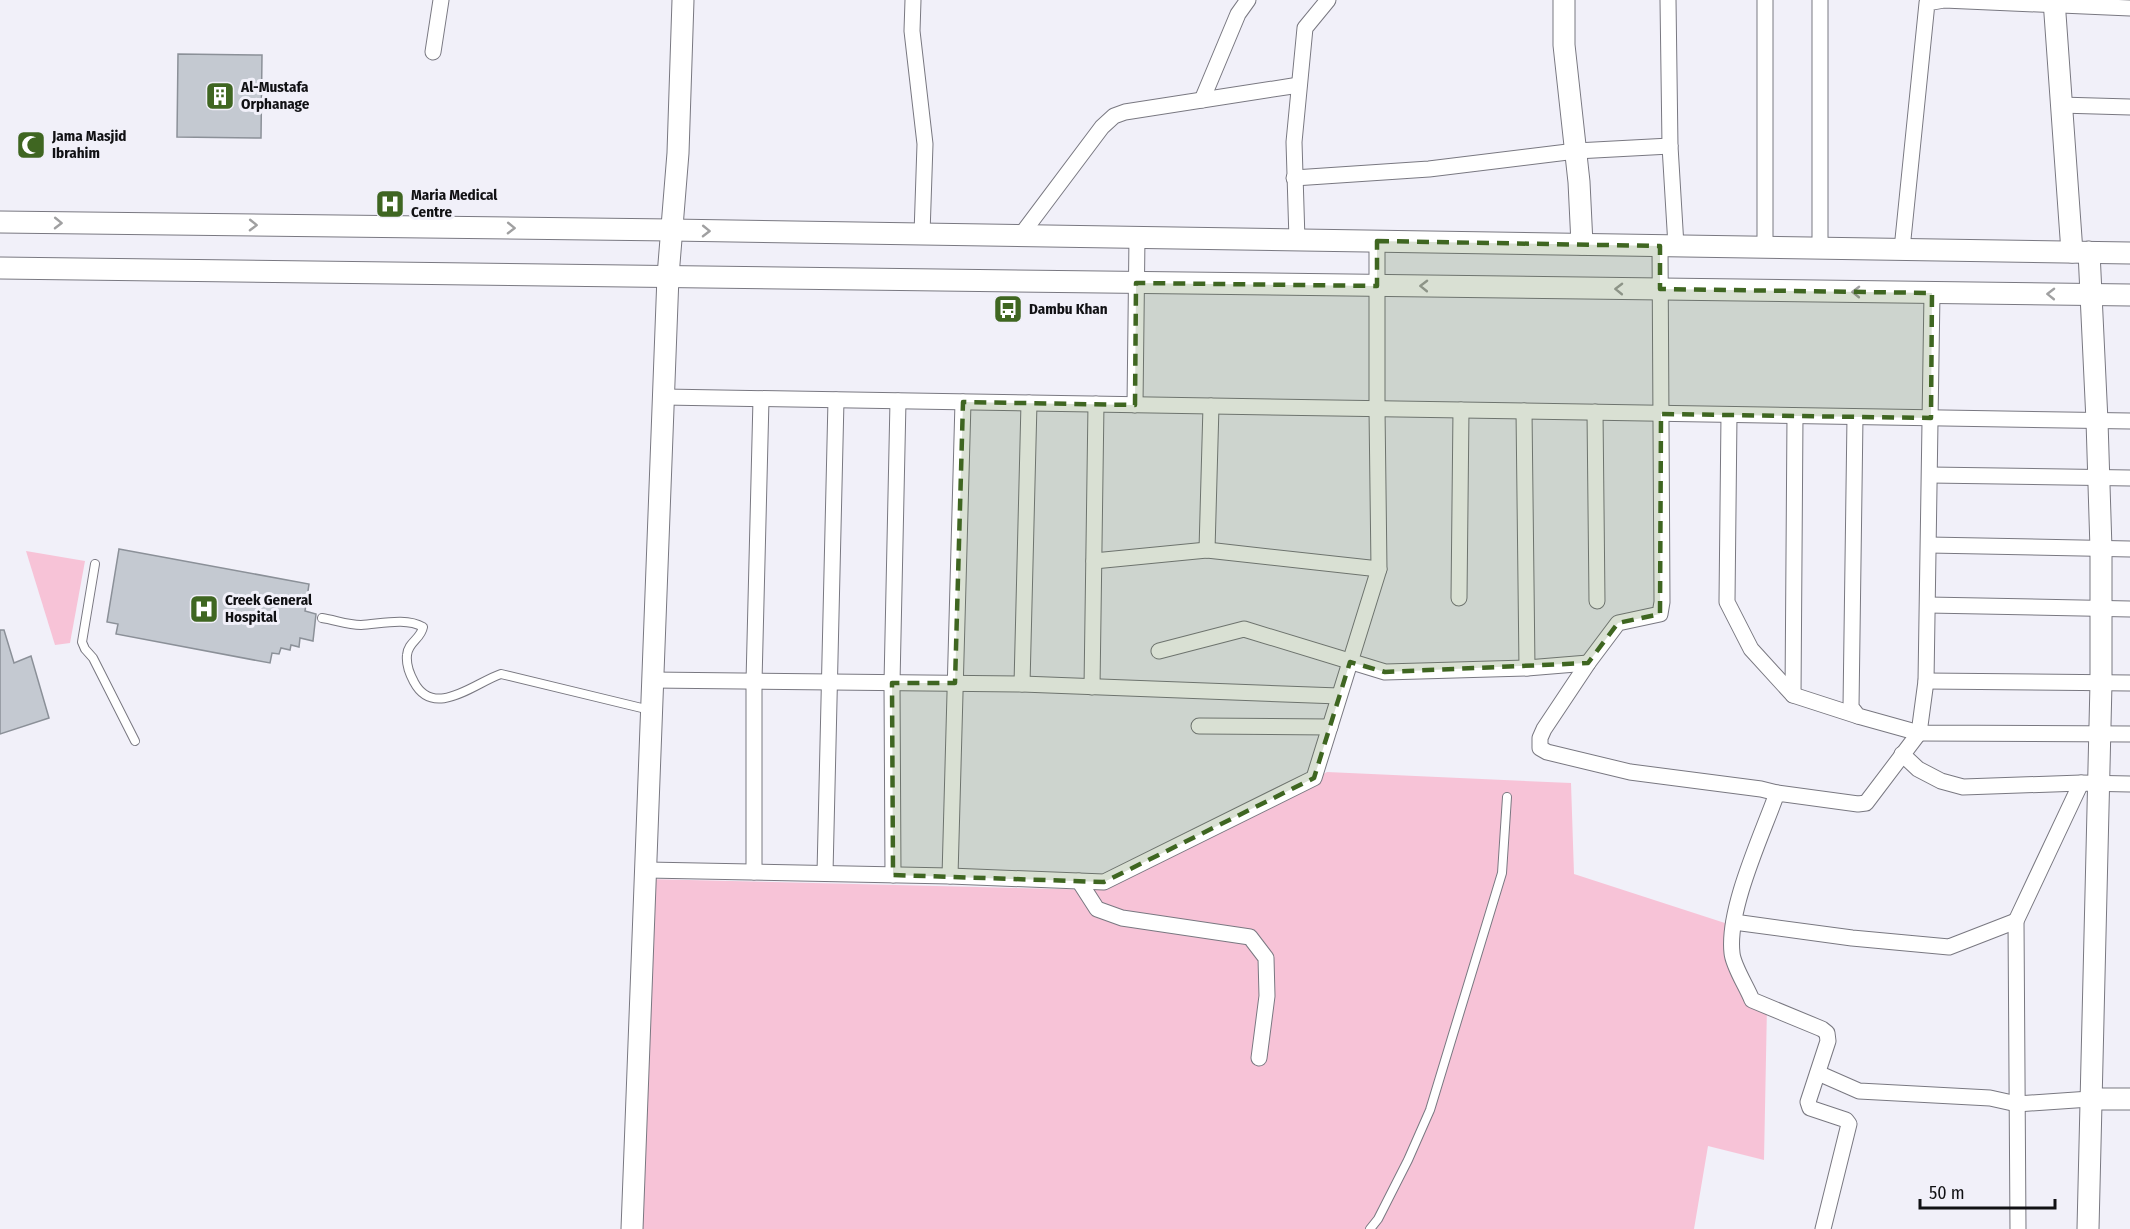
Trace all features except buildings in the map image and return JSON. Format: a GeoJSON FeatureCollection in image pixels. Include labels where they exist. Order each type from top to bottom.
{"type":"FeatureCollection","features":[{"type":"Feature","properties":{"kind":"main road"},"geometry":{"type":"LineString","coordinates":[[632,1229],[668,276],[678,153],[683,0]]}},
{"type":"Feature","properties":{"kind":"main road"},"geometry":{"type":"LineString","coordinates":[[1564,0],[1564,45],[1576,151],[1582,244]]}},
{"type":"Feature","properties":{"kind":"main road"},"geometry":{"type":"LineString","coordinates":[[2054,3],[2060,105],[2080,252],[2090,295],[2101,549],[2100,734],[2090,783],[2088,1229]]}},
{"type":"Feature","properties":{"kind":"main road"},"geometry":{"type":"LineString","coordinates":[[0,222],[2130,253]]}},
{"type":"Feature","properties":{"kind":"main road"},"geometry":{"type":"LineString","coordinates":[[0,268],[2130,295]]}},
{"type":"Feature","properties":{"kind":"main road"},"geometry":{"type":"LineString","coordinates":[[2090,1099],[2130,1100]]}},
{"type":"Feature","properties":{"kind":"street"},"geometry":{"type":"LineString","coordinates":[[434,52],[441,0]]}},
{"type":"Feature","properties":{"kind":"street"},"geometry":{"type":"LineString","coordinates":[[913,0],[912,31],[925,144],[922,234]]}},
{"type":"Feature","properties":{"kind":"street"},"geometry":{"type":"LineString","coordinates":[[1202,100],[1238,14],[1248,0]]}},
{"type":"Feature","properties":{"kind":"street"},"geometry":{"type":"LineString","coordinates":[[1297,240],[1294,142],[1305,28],[1328,0]]}},
{"type":"Feature","properties":{"kind":"street"},"geometry":{"type":"LineString","coordinates":[[1668,0],[1670,146],[1668,246],[1660,289],[1662,602],[1660,614],[1618,623],[1588,663],[1540,738],[1540,747],[1547,752],[1630,772],[1858,804],[1866,803],[1919,733],[1926,681],[1932,293]]}},
{"type":"Feature","properties":{"kind":"street"},"geometry":{"type":"LineString","coordinates":[[1765,0],[1765,247]]}},
{"type":"Feature","properties":{"kind":"street"},"geometry":{"type":"LineString","coordinates":[[1820,0],[1820,248]]}},
{"type":"Feature","properties":{"kind":"street"},"geometry":{"type":"LineString","coordinates":[[1902,249],[1927,3],[1944,0],[2130,8]]}},
{"type":"Feature","properties":{"kind":"street"},"geometry":{"type":"LineString","coordinates":[[1022,236],[1102,127],[1114,116],[1125,112],[1299,85]]}},
{"type":"Feature","properties":{"kind":"street"},"geometry":{"type":"LineString","coordinates":[[2060,105],[2130,107]]}},
{"type":"Feature","properties":{"kind":"street"},"geometry":{"type":"LineString","coordinates":[[1294,178],[1429,169],[1576,151],[1670,146]]}},
{"type":"Feature","properties":{"kind":"street"},"geometry":{"type":"LineString","coordinates":[[1134,405],[1137,237]]}},
{"type":"Feature","properties":{"kind":"street"},"geometry":{"type":"LineString","coordinates":[[647,870],[950,876],[1104,882],[1314,778],[1379,569],[1377,241]]}},
{"type":"Feature","properties":{"kind":"street"},"geometry":{"type":"LineString","coordinates":[[664,397],[2130,421]]}},
{"type":"Feature","properties":{"kind":"street"},"geometry":{"type":"LineString","coordinates":[[754,872],[754,682],[761,399]]}},
{"type":"Feature","properties":{"kind":"street"},"geometry":{"type":"LineString","coordinates":[[825,873],[836,400]]}},
{"type":"Feature","properties":{"kind":"street"},"geometry":{"type":"LineString","coordinates":[[893,875],[892,683],[898,401]]}},
{"type":"Feature","properties":{"kind":"street"},"geometry":{"type":"LineString","coordinates":[[950,876],[963,402]]}},
{"type":"Feature","properties":{"kind":"street"},"geometry":{"type":"LineString","coordinates":[[1022,684],[1029,403]]}},
{"type":"Feature","properties":{"kind":"street"},"geometry":{"type":"LineString","coordinates":[[1092,687],[1096,404]]}},
{"type":"Feature","properties":{"kind":"street"},"geometry":{"type":"LineString","coordinates":[[1207,550],[1211,406]]}},
{"type":"Feature","properties":{"kind":"street"},"geometry":{"type":"LineString","coordinates":[[1459,598],[1461,410]]}},
{"type":"Feature","properties":{"kind":"street"},"geometry":{"type":"LineString","coordinates":[[1524,411],[1527,668]]}},
{"type":"Feature","properties":{"kind":"street"},"geometry":{"type":"LineString","coordinates":[[1595,412],[1597,601]]}},
{"type":"Feature","properties":{"kind":"street"},"geometry":{"type":"LineString","coordinates":[[1729,414],[1727,602],[1751,649],[1793,694],[1919,733],[2130,734]]}},
{"type":"Feature","properties":{"kind":"street"},"geometry":{"type":"LineString","coordinates":[[1793,694],[1795,416]]}},
{"type":"Feature","properties":{"kind":"street"},"geometry":{"type":"LineString","coordinates":[[1855,417],[1851,707],[1858,716]]}},
{"type":"Feature","properties":{"kind":"street"},"geometry":{"type":"LineString","coordinates":[[1930,475],[2130,478]]}},
{"type":"Feature","properties":{"kind":"street"},"geometry":{"type":"LineString","coordinates":[[1929,545],[2130,549]]}},
{"type":"Feature","properties":{"kind":"street"},"geometry":{"type":"LineString","coordinates":[[1094,561],[1207,550],[1379,569]]}},
{"type":"Feature","properties":{"kind":"street"},"geometry":{"type":"LineString","coordinates":[[1928,605],[2130,609]]}},
{"type":"Feature","properties":{"kind":"street"},"geometry":{"type":"LineString","coordinates":[[1159,651],[1244,629],[1385,672],[1527,668],[1588,663]]}},
{"type":"Feature","properties":{"kind":"street"},"geometry":{"type":"LineString","coordinates":[[652,680],[1022,684],[1339,696]]}},
{"type":"Feature","properties":{"kind":"street"},"geometry":{"type":"LineString","coordinates":[[1926,681],[2130,683]]}},
{"type":"Feature","properties":{"kind":"street"},"geometry":{"type":"LineString","coordinates":[[1198,726],[1330,727]]}},
{"type":"Feature","properties":{"kind":"street"},"geometry":{"type":"LineString","coordinates":[[1902,754],[1918,769],[1941,781],[1963,787],[2130,784]]}},
{"type":"Feature","properties":{"kind":"street"},"geometry":{"type":"LineString","coordinates":[[2018,1229],[2016,921],[2090,783]]}},
{"type":"Feature","properties":{"kind":"street"},"geometry":{"type":"LineString","coordinates":[[1777,793],[1739,896],[1734,922],[1732,954],[1752,1000],[1827,1033],[1828,1041],[1808,1102],[1810,1108],[1846,1120],[1850,1124],[1823,1229]]}},
{"type":"Feature","properties":{"kind":"street"},"geometry":{"type":"LineString","coordinates":[[1079,881],[1097,909],[1122,918],[1250,937],[1266,958],[1267,996],[1259,1058]]}},
{"type":"Feature","properties":{"kind":"street"},"geometry":{"type":"LineString","coordinates":[[1734,922],[1852,938],[1949,946],[2016,921]]}},
{"type":"Feature","properties":{"kind":"street"},"geometry":{"type":"LineString","coordinates":[[1818,1073],[1859,1091],[1990,1098],[2017,1104],[2090,1099]]}},
{"type":"Feature","properties":{"kind":"lane"},"geometry":{"type":"LineString","coordinates":[[95,564],[82,642],[93,658],[135,741]]}},
{"type":"Feature","properties":{"kind":"lane"},"geometry":{"type":"LineString","coordinates":[[322,618],[359,625],[381,622],[417,623],[423,627],[418,637],[410,645],[406,659],[417,687],[428,696],[446,699],[479,686],[487,679],[501,674],[652,710]]}},
{"type":"Feature","properties":{"kind":"lane"},"geometry":{"type":"LineString","coordinates":[[1370,1229],[1378,1220],[1430,1110],[1502,873],[1507,796]]}},
{"type":"Feature","properties":{"kind":"highlighted area"},"geometry":{"type":"Polygon","coordinates":[[[1377,241],[1660,246],[1660,289],[1932,293],[1931,418],[1661,414],[1660,614],[1618,623],[1588,663],[1385,672],[1350,662],[1314,778],[1104,882],[893,875],[892,683],[955,683],[963,402],[1135,405],[1136,283],[1377,286],[1377,241]]]}},
{"type":"Feature","properties":{"kind":"shaded area"},"geometry":{"type":"Polygon","coordinates":[[[26,551],[85,561],[70,643],[55,645],[26,551]]]}},
{"type":"Feature","properties":{"kind":"shaded area"},"geometry":{"type":"Polygon","coordinates":[[[1327,772],[1571,783],[1574,874],[1728,924],[1752,1000],[1767,1006],[1764,1160],[1708,1146],[1694,1229],[634,1229],[646,879],[1104,890],[1327,772]]]}},
{"type":"Feature","properties":{"kind":"place","name":"Al-Mustafa Orphanage"},"geometry":{"type":"Point","coordinates":[220,96]}},
{"type":"Feature","properties":{"kind":"place","name":"Jama Masjid Ibrahim"},"geometry":{"type":"Point","coordinates":[31,145]}},
{"type":"Feature","properties":{"kind":"place","name":"Maria Medical Centre"},"geometry":{"type":"Point","coordinates":[390,204]}},
{"type":"Feature","properties":{"kind":"place","name":"Dambu Khan"},"geometry":{"type":"Point","coordinates":[1008,309]}},
{"type":"Feature","properties":{"kind":"place","name":"Creek General Hospital"},"geometry":{"type":"Point","coordinates":[204,609]}}]}
